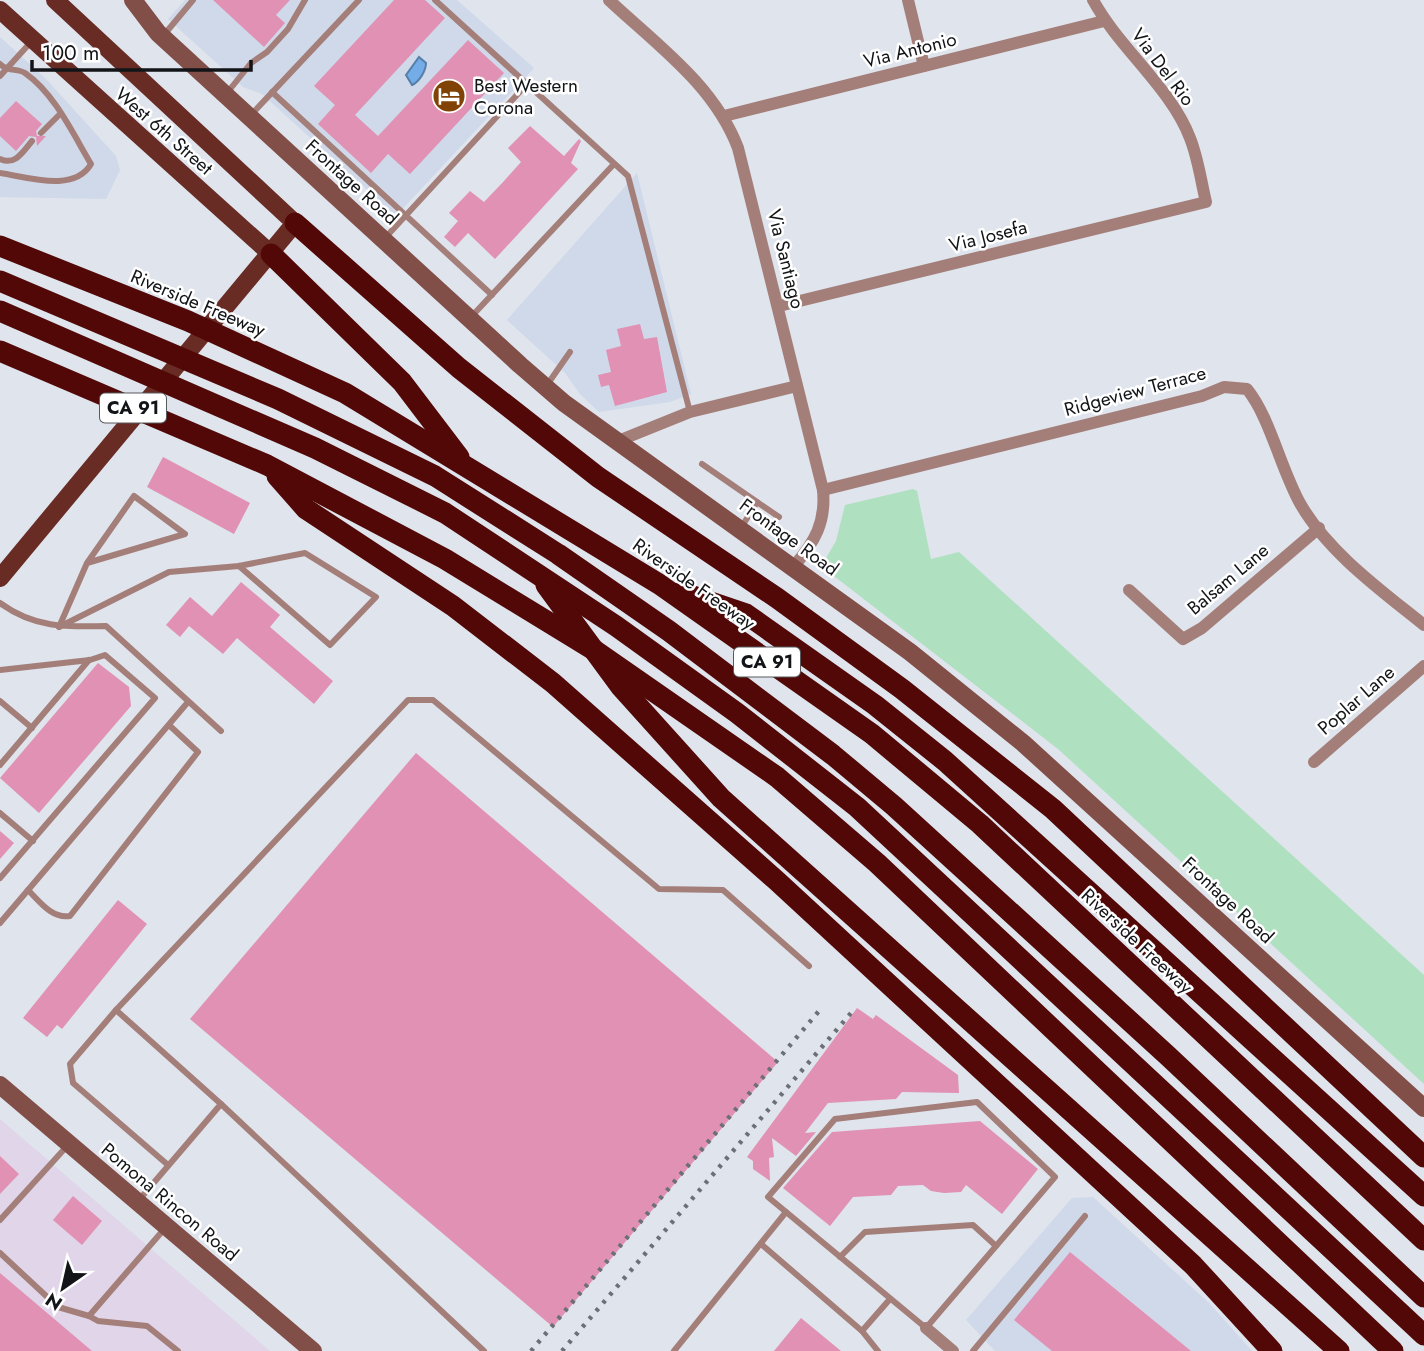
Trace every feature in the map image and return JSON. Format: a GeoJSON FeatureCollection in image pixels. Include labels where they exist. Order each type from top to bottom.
{"type":"FeatureCollection","features":[{"type":"Feature","properties":{"kind":"highway"},"geometry":{"type":"LineString","coordinates":[[295,223],[459,368],[588,470],[777,598],[892,681],[1054,809],[1424,1157]]}},
{"type":"Feature","properties":{"kind":"highway","name":"Riverside Freeway"},"geometry":{"type":"LineString","coordinates":[[0,246],[188,321],[345,393],[659,584],[872,734],[980,824],[1424,1240]]}},
{"type":"Feature","properties":{"kind":"highway"},"geometry":{"type":"LineString","coordinates":[[271,254],[372,349],[439,427],[580,634],[640,711],[722,798],[1339,1351]]}},
{"type":"Feature","properties":{"kind":"highway"},"geometry":{"type":"LineString","coordinates":[[0,281],[278,399],[435,476],[558,554],[669,631],[813,739],[894,806],[1167,1056],[1424,1297]]}},
{"type":"Feature","properties":{"kind":"highway"},"geometry":{"type":"LineString","coordinates":[[0,311],[315,449],[445,513],[638,642],[737,713],[857,807],[1424,1335]]}},
{"type":"Feature","properties":{"kind":"highway","name":"CA 91"},"geometry":{"type":"LineString","coordinates":[[0,351],[267,465],[445,559],[594,650],[777,777],[877,863],[1393,1351]]}},
{"type":"Feature","properties":{"kind":"highway"},"geometry":{"type":"LineString","coordinates":[[267,465],[306,509],[453,606],[553,683],[777,881],[1173,1247],[1272,1351]]}},
{"type":"Feature","properties":{"kind":"highway"},"geometry":{"type":"LineString","coordinates":[[659,584],[746,614],[875,705],[1030,836],[1424,1196]]}},
{"type":"Feature","properties":{"kind":"main road","name":"West 6th Street"},"geometry":{"type":"LineString","coordinates":[[55,0],[295,223]]}},
{"type":"Feature","properties":{"kind":"main road","name":"Frontage Road"},"geometry":{"type":"LineString","coordinates":[[133,0],[162,37],[545,387],[794,566],[909,652],[1023,743],[1424,1108]]}},
{"type":"Feature","properties":{"kind":"main road","name":"West 6th Street"},"geometry":{"type":"LineString","coordinates":[[0,10],[271,254]]}},
{"type":"Feature","properties":{"kind":"main road"},"geometry":{"type":"LineString","coordinates":[[0,578],[295,223]]}},
{"type":"Feature","properties":{"kind":"main road","name":"Pomona Rincon Road"},"geometry":{"type":"LineString","coordinates":[[0,1085],[313,1351]]}},
{"type":"Feature","properties":{"kind":"street","name":"Via Santiago"},"geometry":{"type":"LineString","coordinates":[[609,0],[702,87],[724,116],[738,148],[823,490],[825,507],[818,534],[794,566]]}},
{"type":"Feature","properties":{"kind":"street"},"geometry":{"type":"LineString","coordinates":[[908,0],[924,66]]}},
{"type":"Feature","properties":{"kind":"street","name":"Via Del Rio"},"geometry":{"type":"LineString","coordinates":[[1093,0],[1104,21],[1172,107],[1190,138],[1206,202]]}},
{"type":"Feature","properties":{"kind":"street","name":"Via Antonio"},"geometry":{"type":"LineString","coordinates":[[724,116],[1104,21]]}},
{"type":"Feature","properties":{"kind":"street","name":"Via Josefa"},"geometry":{"type":"LineString","coordinates":[[779,306],[1206,202]]}},
{"type":"Feature","properties":{"kind":"street"},"geometry":{"type":"LineString","coordinates":[[618,441],[690,412],[797,386]]}},
{"type":"Feature","properties":{"kind":"street","name":"Ridgeview Terrace"},"geometry":{"type":"LineString","coordinates":[[823,490],[1202,396],[1224,387],[1247,389],[1257,401],[1278,457],[1302,507],[1350,562],[1424,625]]}},
{"type":"Feature","properties":{"kind":"street","name":"Balsam Lane"},"geometry":{"type":"LineString","coordinates":[[1129,590],[1183,639],[1202,628],[1319,528]]}},
{"type":"Feature","properties":{"kind":"street","name":"Poplar Lane"},"geometry":{"type":"LineString","coordinates":[[1314,762],[1424,666]]}},
{"type":"Feature","properties":{"kind":"street"},"geometry":{"type":"LineString","coordinates":[[926,1328],[953,1351]]}},
{"type":"Feature","properties":{"kind":"lane"},"geometry":{"type":"LineString","coordinates":[[162,37],[193,0]]}},
{"type":"Feature","properties":{"kind":"lane"},"geometry":{"type":"LineString","coordinates":[[226,95],[251,63],[267,52],[288,29],[305,0]]}},
{"type":"Feature","properties":{"kind":"lane"},"geometry":{"type":"LineString","coordinates":[[249,116],[359,0]]}},
{"type":"Feature","properties":{"kind":"lane"},"geometry":{"type":"LineString","coordinates":[[435,0],[628,176],[690,412]]}},
{"type":"Feature","properties":{"kind":"lane"},"geometry":{"type":"LineString","coordinates":[[0,76],[3,67],[33,40]]}},
{"type":"Feature","properties":{"kind":"lane"},"geometry":{"type":"LineString","coordinates":[[0,173],[68,181],[85,174],[91,164],[46,92],[23,71],[3,67]]}},
{"type":"Feature","properties":{"kind":"lane"},"geometry":{"type":"LineString","coordinates":[[383,239],[527,84]]}},
{"type":"Feature","properties":{"kind":"lane"},"geometry":{"type":"LineString","coordinates":[[272,92],[404,217],[492,295]]}},
{"type":"Feature","properties":{"kind":"lane"},"geometry":{"type":"LineString","coordinates":[[41,132],[60,114]]}},
{"type":"Feature","properties":{"kind":"lane"},"geometry":{"type":"LineString","coordinates":[[0,159],[9,162],[17,159],[32,141]]}},
{"type":"Feature","properties":{"kind":"lane"},"geometry":{"type":"LineString","coordinates":[[470,318],[614,164]]}},
{"type":"Feature","properties":{"kind":"lane"},"geometry":{"type":"LineString","coordinates":[[545,387],[570,352]]}},
{"type":"Feature","properties":{"kind":"lane"},"geometry":{"type":"LineString","coordinates":[[702,464],[779,517]]}},
{"type":"Feature","properties":{"kind":"lane"},"geometry":{"type":"LineString","coordinates":[[59,627],[87,563],[134,496],[186,534],[87,563]]}},
{"type":"Feature","properties":{"kind":"lane"},"geometry":{"type":"LineString","coordinates":[[741,528],[757,502]]}},
{"type":"Feature","properties":{"kind":"lane"},"geometry":{"type":"LineString","coordinates":[[59,627],[169,572],[239,566],[306,552],[376,597],[330,645],[239,566]]}},
{"type":"Feature","properties":{"kind":"lane"},"geometry":{"type":"LineString","coordinates":[[0,603],[23,618],[59,627],[106,626],[221,731]]}},
{"type":"Feature","properties":{"kind":"lane"},"geometry":{"type":"LineString","coordinates":[[0,670],[90,660],[105,655],[155,698],[0,878]]}},
{"type":"Feature","properties":{"kind":"lane"},"geometry":{"type":"LineString","coordinates":[[0,765],[3,756],[32,728],[90,660]]}},
{"type":"Feature","properties":{"kind":"lane"},"geometry":{"type":"LineString","coordinates":[[168,1165],[73,1083],[70,1064],[116,1010],[408,700],[433,700],[659,889],[723,890],[809,967]]}},
{"type":"Feature","properties":{"kind":"lane"},"geometry":{"type":"LineString","coordinates":[[0,701],[32,728]]}},
{"type":"Feature","properties":{"kind":"lane"},"geometry":{"type":"LineString","coordinates":[[0,923],[188,702]]}},
{"type":"Feature","properties":{"kind":"lane"},"geometry":{"type":"LineString","coordinates":[[28,890],[53,914],[62,918],[70,916],[198,752],[169,725]]}},
{"type":"Feature","properties":{"kind":"lane"},"geometry":{"type":"LineString","coordinates":[[0,813],[33,841]]}},
{"type":"Feature","properties":{"kind":"lane"},"geometry":{"type":"LineString","coordinates":[[116,1010],[221,1104],[484,1351]]}},
{"type":"Feature","properties":{"kind":"lane"},"geometry":{"type":"LineString","coordinates":[[976,1101],[1055,1177],[996,1246],[926,1328],[768,1197],[835,1119],[976,1101]]}},
{"type":"Feature","properties":{"kind":"lane"},"geometry":{"type":"LineString","coordinates":[[138,1202],[221,1104]]}},
{"type":"Feature","properties":{"kind":"lane"},"geometry":{"type":"LineString","coordinates":[[0,1220],[69,1144]]}},
{"type":"Feature","properties":{"kind":"lane"},"geometry":{"type":"LineString","coordinates":[[674,1351],[786,1212]]}},
{"type":"Feature","properties":{"kind":"lane"},"geometry":{"type":"LineString","coordinates":[[973,1351],[1085,1216]]}},
{"type":"Feature","properties":{"kind":"lane"},"geometry":{"type":"LineString","coordinates":[[89,1316],[166,1226]]}},
{"type":"Feature","properties":{"kind":"lane"},"geometry":{"type":"LineString","coordinates":[[840,1257],[864,1232],[973,1226],[996,1246]]}},
{"type":"Feature","properties":{"kind":"lane"},"geometry":{"type":"LineString","coordinates":[[761,1244],[862,1331],[877,1351]]}},
{"type":"Feature","properties":{"kind":"lane"},"geometry":{"type":"LineString","coordinates":[[0,1252],[58,1307],[98,1321],[147,1326],[178,1351]]}},
{"type":"Feature","properties":{"kind":"lane"},"geometry":{"type":"LineString","coordinates":[[862,1331],[890,1298]]}},
{"type":"Feature","properties":{"kind":"shaded area"},"geometry":{"type":"Polygon","coordinates":[[[185,0],[457,0],[534,68],[396,216],[262,94],[243,87],[168,19],[185,0]]]}},
{"type":"Feature","properties":{"kind":"shaded area"},"geometry":{"type":"Polygon","coordinates":[[[0,37],[46,79],[116,156],[120,170],[106,199],[0,197],[0,37]]]}},
{"type":"Feature","properties":{"kind":"shaded area"},"geometry":{"type":"Polygon","coordinates":[[[637,173],[691,394],[670,402],[599,412],[580,394],[565,373],[507,320],[637,173]]]}},
{"type":"Feature","properties":{"kind":"shaded area"},"geometry":{"type":"Polygon","coordinates":[[[0,1119],[270,1351],[0,1351],[0,1119]]]}},
{"type":"Feature","properties":{"kind":"shaded area"},"geometry":{"type":"Polygon","coordinates":[[[1093,1197],[1209,1303],[1252,1351],[995,1351],[966,1320],[1072,1198],[1093,1197]]]}},
{"type":"Feature","properties":{"kind":"green space"},"geometry":{"type":"Polygon","coordinates":[[[913,489],[917,491],[931,559],[959,552],[1424,975],[1424,1084],[1058,749],[830,573],[826,558],[836,541],[845,505],[913,489]]]}},
{"type":"Feature","properties":{"kind":"water"},"geometry":{"type":"Polygon","coordinates":[[[419,57],[426,66],[420,79],[412,85],[406,75],[419,57]]]}},
{"type":"Feature","properties":{"kind":"building"},"geometry":{"type":"Polygon","coordinates":[[[213,0],[290,0],[276,15],[285,23],[264,47],[213,0]]]}},
{"type":"Feature","properties":{"kind":"building","name":"Best Western Corona"},"geometry":{"type":"Polygon","coordinates":[[[394,0],[425,0],[445,18],[355,115],[378,136],[468,40],[504,73],[410,174],[388,154],[371,173],[318,124],[335,105],[314,86],[394,0]]]}},
{"type":"Feature","properties":{"kind":"building"},"geometry":{"type":"Polygon","coordinates":[[[16,101],[42,124],[36,131],[37,136],[46,136],[37,146],[36,137],[29,136],[16,151],[0,136],[0,118],[16,101]]]}},
{"type":"Feature","properties":{"kind":"building"},"geometry":{"type":"Polygon","coordinates":[[[530,126],[564,156],[579,139],[581,141],[571,163],[578,169],[495,259],[468,233],[455,247],[444,237],[458,221],[449,213],[470,191],[484,202],[504,181],[521,162],[508,148],[530,126]]]}},
{"type":"Feature","properties":{"kind":"building"},"geometry":{"type":"Polygon","coordinates":[[[640,324],[644,339],[657,337],[667,392],[615,406],[609,385],[601,387],[598,375],[611,372],[606,350],[621,346],[617,329],[640,324]]]}},
{"type":"Feature","properties":{"kind":"building"},"geometry":{"type":"Polygon","coordinates":[[[163,457],[250,503],[234,534],[147,487],[163,457]]]}},
{"type":"Feature","properties":{"kind":"building"},"geometry":{"type":"Polygon","coordinates":[[[241,582],[280,615],[270,627],[333,681],[314,704],[237,638],[223,654],[189,626],[180,637],[166,625],[190,597],[212,616],[241,582]]]}},
{"type":"Feature","properties":{"kind":"building"},"geometry":{"type":"Polygon","coordinates":[[[98,663],[129,687],[131,706],[39,813],[0,778],[98,663]]]}},
{"type":"Feature","properties":{"kind":"building"},"geometry":{"type":"Polygon","coordinates":[[[416,753],[778,1062],[553,1327],[190,1019],[416,753]]]}},
{"type":"Feature","properties":{"kind":"building"},"geometry":{"type":"Polygon","coordinates":[[[0,831],[14,843],[0,859],[0,831]]]}},
{"type":"Feature","properties":{"kind":"building"},"geometry":{"type":"Polygon","coordinates":[[[118,900],[147,924],[62,1029],[57,1025],[47,1037],[23,1018],[118,900]]]}},
{"type":"Feature","properties":{"kind":"building"},"geometry":{"type":"Polygon","coordinates":[[[857,1008],[873,1019],[876,1015],[958,1075],[959,1093],[902,1092],[896,1099],[828,1103],[805,1133],[816,1132],[796,1156],[772,1138],[774,1157],[769,1158],[770,1181],[753,1169],[753,1161],[747,1157],[857,1008]]]}},
{"type":"Feature","properties":{"kind":"building"},"geometry":{"type":"Polygon","coordinates":[[[980,1121],[1038,1169],[1002,1214],[966,1185],[961,1192],[944,1193],[931,1191],[923,1185],[898,1186],[891,1195],[853,1197],[830,1226],[783,1188],[832,1132],[980,1121]]]}},
{"type":"Feature","properties":{"kind":"building"},"geometry":{"type":"Polygon","coordinates":[[[0,1156],[19,1174],[0,1194],[0,1156]]]}},
{"type":"Feature","properties":{"kind":"building"},"geometry":{"type":"Polygon","coordinates":[[[73,1196],[102,1221],[82,1245],[53,1220],[73,1196]]]}},
{"type":"Feature","properties":{"kind":"building"},"geometry":{"type":"Polygon","coordinates":[[[1070,1252],[1191,1351],[1052,1351],[1014,1320],[1070,1252]]]}},
{"type":"Feature","properties":{"kind":"building"},"geometry":{"type":"Polygon","coordinates":[[[0,1273],[92,1351],[0,1351],[0,1273]]]}},
{"type":"Feature","properties":{"kind":"building"},"geometry":{"type":"Polygon","coordinates":[[[801,1318],[841,1351],[774,1351],[801,1318]]]}},
{"type":"Feature","properties":{"kind":"railway"},"geometry":{"type":"LineString","coordinates":[[531,1351],[819,1011]]}},
{"type":"Feature","properties":{"kind":"railway"},"geometry":{"type":"LineString","coordinates":[[562,1351],[851,1013]]}},
{"type":"Feature","properties":{"kind":"place","name":"Best Western Corona"},"geometry":{"type":"Point","coordinates":[449,96]}}]}
